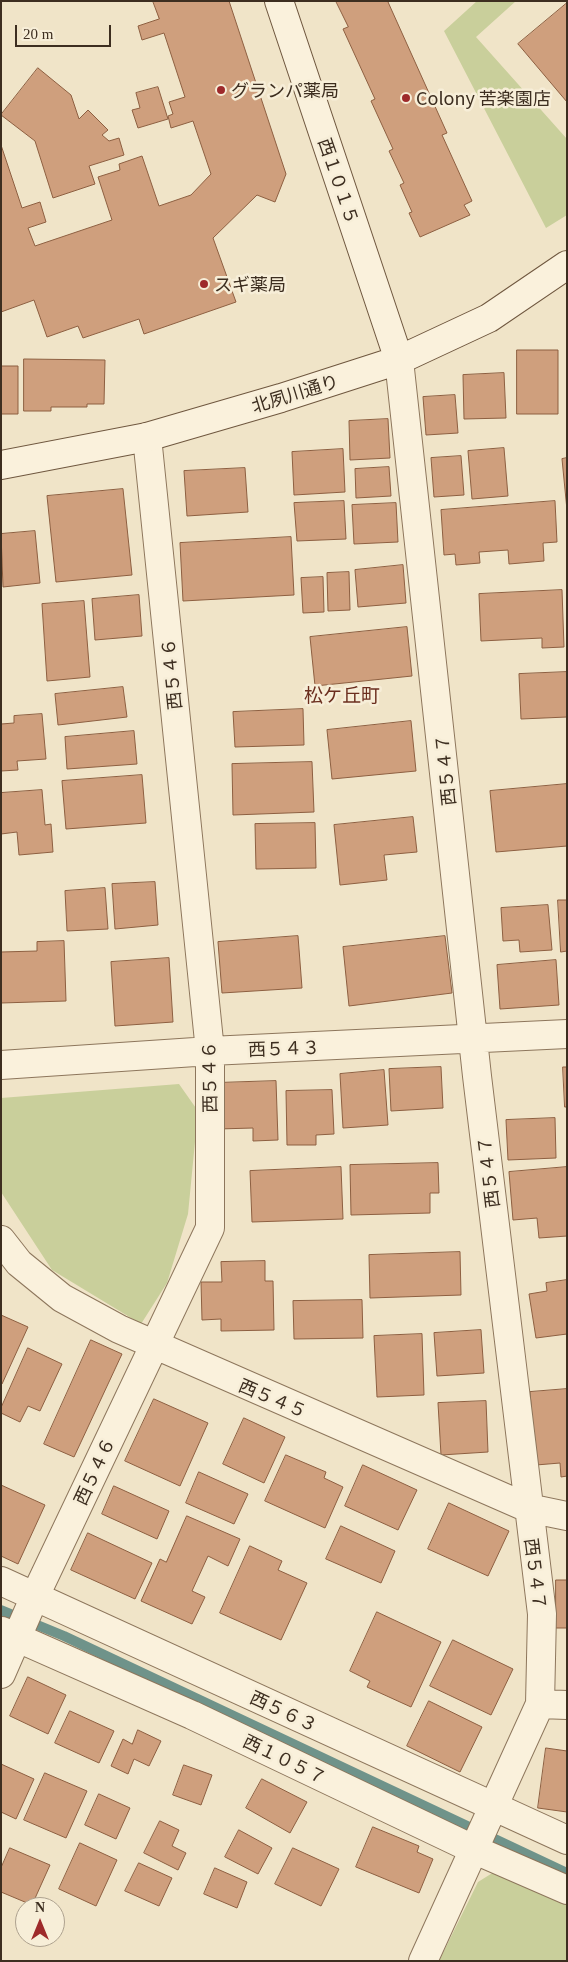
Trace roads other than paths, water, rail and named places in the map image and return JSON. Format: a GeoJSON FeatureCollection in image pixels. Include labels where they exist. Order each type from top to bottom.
{"type":"FeatureCollection","features":[{"type":"Feature","properties":{"kind":"street","name":"西１０１５"},"geometry":{"type":"LineString","coordinates":[[279,1],[399,360]]}},
{"type":"Feature","properties":{"kind":"street","name":"北夙川通り"},"geometry":{"type":"LineString","coordinates":[[1,466],[147,437],[281,398],[399,360],[489,318],[567,265]]}},
{"type":"Feature","properties":{"kind":"street","name":"西５４７"},"geometry":{"type":"LineString","coordinates":[[399,360],[475,1040],[477,1076],[542,1614],[540,1704],[423,1961]]}},
{"type":"Feature","properties":{"kind":"street","name":"西５４６"},"geometry":{"type":"LineString","coordinates":[[1,1674],[21,1622],[210,1228],[210,1051],[147,437]]}},
{"type":"Feature","properties":{"kind":"street","name":"西５４３"},"geometry":{"type":"LineString","coordinates":[[1,1065],[210,1051],[475,1040],[567,1034]]}},
{"type":"Feature","properties":{"kind":"street","name":"西５４５"},"geometry":{"type":"LineString","coordinates":[[1,1240],[19,1263],[62,1298],[154,1346],[528,1508],[567,1516]]}},
{"type":"Feature","properties":{"kind":"street","name":"西５６３"},"geometry":{"type":"LineString","coordinates":[[1,1581],[21,1622],[483,1829],[567,1840]]}},
{"type":"Feature","properties":{"kind":"street","name":"西１０５７"},"geometry":{"type":"LineString","coordinates":[[21,1622],[201,1719],[483,1829],[567,1890]]}},
{"type":"Feature","properties":{"kind":"street"},"geometry":{"type":"LineString","coordinates":[[540,1704],[567,1705]]}},
{"type":"Feature","properties":{"kind":"waterway"},"geometry":{"type":"LineString","coordinates":[[1,1610],[64,1636],[567,1873]]}},
{"type":"Feature","properties":{"kind":"place","name":"グランパ薬局"},"geometry":{"type":"Point","coordinates":[221,90]}},
{"type":"Feature","properties":{"kind":"place","name":"Colony 苦楽園店"},"geometry":{"type":"Point","coordinates":[406,98]}},
{"type":"Feature","properties":{"kind":"place","name":"スギ薬局"},"geometry":{"type":"Point","coordinates":[204,284]}},
{"type":"Feature","properties":{"kind":"district","name":"松ケ丘町"},"geometry":{"type":"Point","coordinates":[342,695]}}]}
